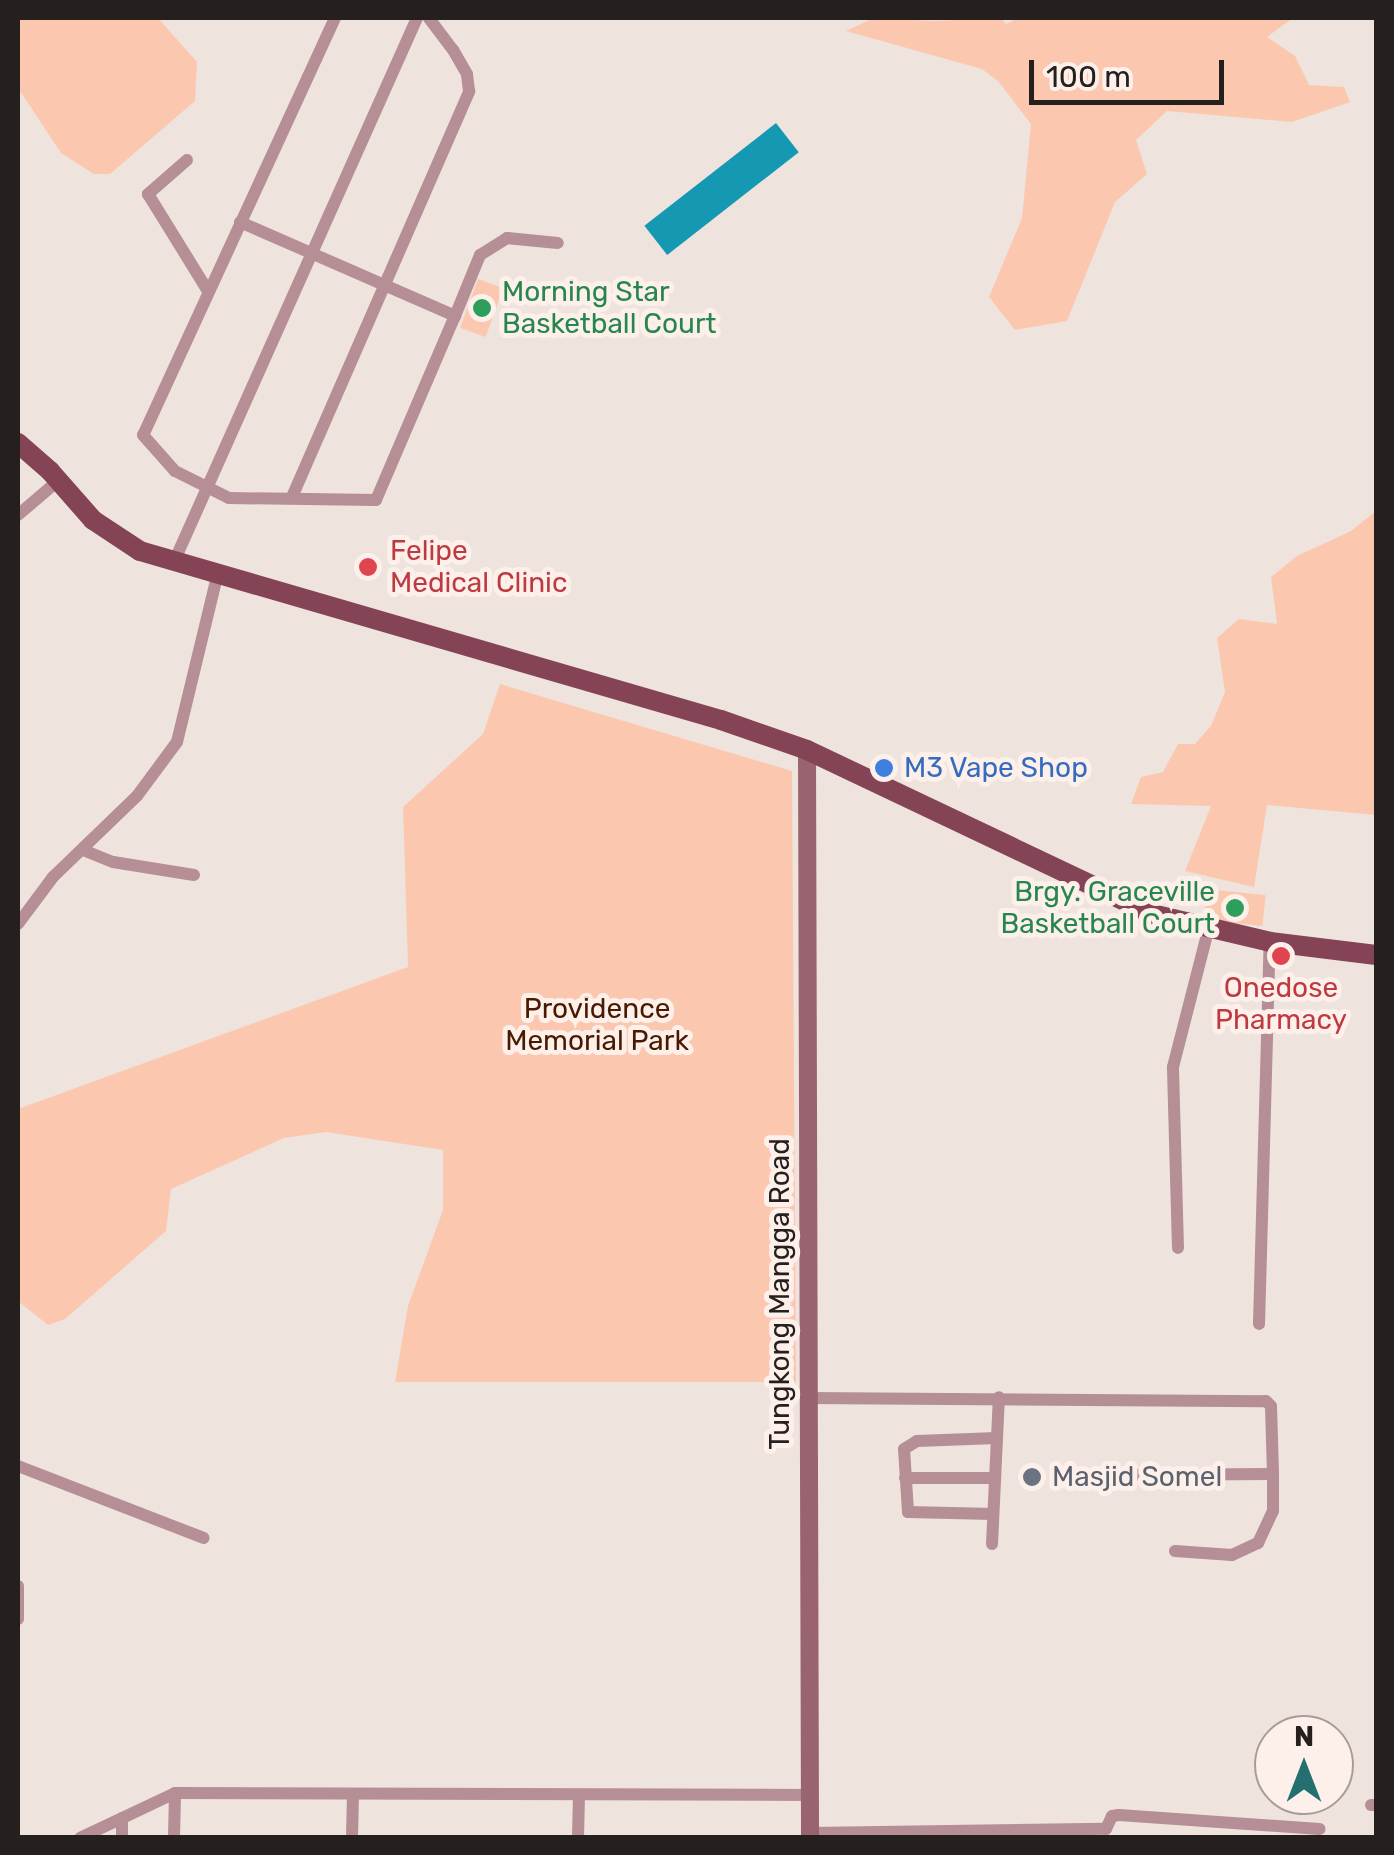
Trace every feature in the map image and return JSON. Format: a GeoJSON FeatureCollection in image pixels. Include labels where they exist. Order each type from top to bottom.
{"type":"FeatureCollection","features":[{"type":"Feature","properties":{"kind":"main road"},"geometry":{"type":"LineString","coordinates":[[18,443],[112,535],[173,564],[681,708],[807,750],[1152,914],[1270,942],[1376,954]]}},
{"type":"Feature","properties":{"kind":"street"},"geometry":{"type":"LineString","coordinates":[[335,18],[142,435],[175,471],[228,498],[376,500],[480,256],[507,238],[558,243]]}},
{"type":"Feature","properties":{"kind":"street"},"geometry":{"type":"LineString","coordinates":[[173,564],[416,18]]}},
{"type":"Feature","properties":{"kind":"street"},"geometry":{"type":"LineString","coordinates":[[292,498],[469,91],[467,74],[429,18]]}},
{"type":"Feature","properties":{"kind":"street"},"geometry":{"type":"LineString","coordinates":[[187,160],[148,194],[208,291]]}},
{"type":"Feature","properties":{"kind":"street"},"geometry":{"type":"LineString","coordinates":[[240,222],[455,316]]}},
{"type":"Feature","properties":{"kind":"street"},"geometry":{"type":"LineString","coordinates":[[18,516],[59,480]]}},
{"type":"Feature","properties":{"kind":"street"},"geometry":{"type":"LineString","coordinates":[[18,924],[53,877],[138,796],[177,742],[218,577]]}},
{"type":"Feature","properties":{"kind":"street","name":"Tungkong Mangga Road"},"geometry":{"type":"LineString","coordinates":[[807,750],[810,1836]]}},
{"type":"Feature","properties":{"kind":"street"},"geometry":{"type":"LineString","coordinates":[[83,850],[113,862],[194,875]]}},
{"type":"Feature","properties":{"kind":"street"},"geometry":{"type":"LineString","coordinates":[[1178,1248],[1173,1067],[1208,930]]}},
{"type":"Feature","properties":{"kind":"street"},"geometry":{"type":"LineString","coordinates":[[1260,1324],[1270,942]]}},
{"type":"Feature","properties":{"kind":"street"},"geometry":{"type":"LineString","coordinates":[[992,1544],[999,1397]]}},
{"type":"Feature","properties":{"kind":"street"},"geometry":{"type":"LineString","coordinates":[[807,1398],[1266,1400],[1274,1413],[1273,1512],[1258,1544],[1232,1555],[1175,1551]]}},
{"type":"Feature","properties":{"kind":"street"},"geometry":{"type":"LineString","coordinates":[[993,1514],[908,1512],[904,1449],[909,1442],[996,1438]]}},
{"type":"Feature","properties":{"kind":"street"},"geometry":{"type":"LineString","coordinates":[[18,1466],[204,1538]]}},
{"type":"Feature","properties":{"kind":"street"},"geometry":{"type":"LineString","coordinates":[[1120,1476],[1273,1474]]}},
{"type":"Feature","properties":{"kind":"street"},"geometry":{"type":"LineString","coordinates":[[905,1478],[995,1478]]}},
{"type":"Feature","properties":{"kind":"street"},"geometry":{"type":"LineString","coordinates":[[18,1586],[18,1619]]}},
{"type":"Feature","properties":{"kind":"street"},"geometry":{"type":"LineString","coordinates":[[80,1838],[176,1793],[810,1796]]}},
{"type":"Feature","properties":{"kind":"street"},"geometry":{"type":"LineString","coordinates":[[174,1838],[176,1793]]}},
{"type":"Feature","properties":{"kind":"street"},"geometry":{"type":"LineString","coordinates":[[352,1838],[353,1794]]}},
{"type":"Feature","properties":{"kind":"street"},"geometry":{"type":"LineString","coordinates":[[578,1838],[579,1794]]}},
{"type":"Feature","properties":{"kind":"street"},"geometry":{"type":"LineString","coordinates":[[810,1836],[1106,1829],[1112,1816],[1119,1815],[1320,1829]]}},
{"type":"Feature","properties":{"kind":"street"},"geometry":{"type":"LineString","coordinates":[[122,1818],[122,1838]]}},
{"type":"Feature","properties":{"kind":"green space"},"geometry":{"type":"Polygon","coordinates":[[[18,18],[158,18],[197,62],[195,101],[110,174],[94,174],[61,153],[18,88],[18,18]]]}},
{"type":"Feature","properties":{"kind":"green space"},"geometry":{"type":"Polygon","coordinates":[[[874,18],[1001,18],[1006,24],[1018,18],[1293,18],[1267,37],[1295,56],[1309,85],[1344,87],[1350,102],[1292,122],[1167,111],[1136,140],[1147,174],[1115,202],[1067,321],[1015,330],[989,297],[1022,218],[1031,124],[998,81],[982,69],[846,31],[874,18]]]}},
{"type":"Feature","properties":{"kind":"green space","name":"Morning Star Basketball Court"},"geometry":{"type":"Polygon","coordinates":[[[478,279],[503,288],[486,337],[460,328],[478,279]]]}},
{"type":"Feature","properties":{"kind":"green space"},"geometry":{"type":"Polygon","coordinates":[[[1376,511],[1376,815],[1267,805],[1254,887],[1185,871],[1211,806],[1131,804],[1141,777],[1163,772],[1178,744],[1195,744],[1211,726],[1225,692],[1217,638],[1239,619],[1277,624],[1271,577],[1297,556],[1351,531],[1376,511]]]}},
{"type":"Feature","properties":{"kind":"green space","name":"Providence Memorial Park"},"geometry":{"type":"Polygon","coordinates":[[[500,684],[792,771],[796,1382],[395,1382],[408,1306],[443,1210],[443,1150],[326,1132],[284,1138],[171,1189],[166,1231],[65,1319],[48,1325],[18,1301],[18,1109],[408,967],[403,807],[483,734],[500,684]]]}},
{"type":"Feature","properties":{"kind":"green space","name":"Brgy. Graceville Basketball Court"},"geometry":{"type":"Polygon","coordinates":[[[1207,889],[1266,895],[1262,926],[1204,920],[1207,889]]]}},
{"type":"Feature","properties":{"kind":"water"},"geometry":{"type":"Polygon","coordinates":[[[776,123],[799,152],[667,255],[644,226],[776,123]]]}},
{"type":"Feature","properties":{"kind":"place","name":"Morning Star Basketball Court"},"geometry":{"type":"Point","coordinates":[482,308]}},
{"type":"Feature","properties":{"kind":"place","name":"Felipe Medical Clinic"},"geometry":{"type":"Point","coordinates":[368,567]}},
{"type":"Feature","properties":{"kind":"place","name":"M3 Vape Shop"},"geometry":{"type":"Point","coordinates":[884,768]}},
{"type":"Feature","properties":{"kind":"place","name":"Brgy. Graceville Basketball Court"},"geometry":{"type":"Point","coordinates":[1235,908]}},
{"type":"Feature","properties":{"kind":"place","name":"Onedose Pharmacy"},"geometry":{"type":"Point","coordinates":[1281,956]}},
{"type":"Feature","properties":{"kind":"place","name":"Masjid Somel"},"geometry":{"type":"Point","coordinates":[1032,1477]}}]}
